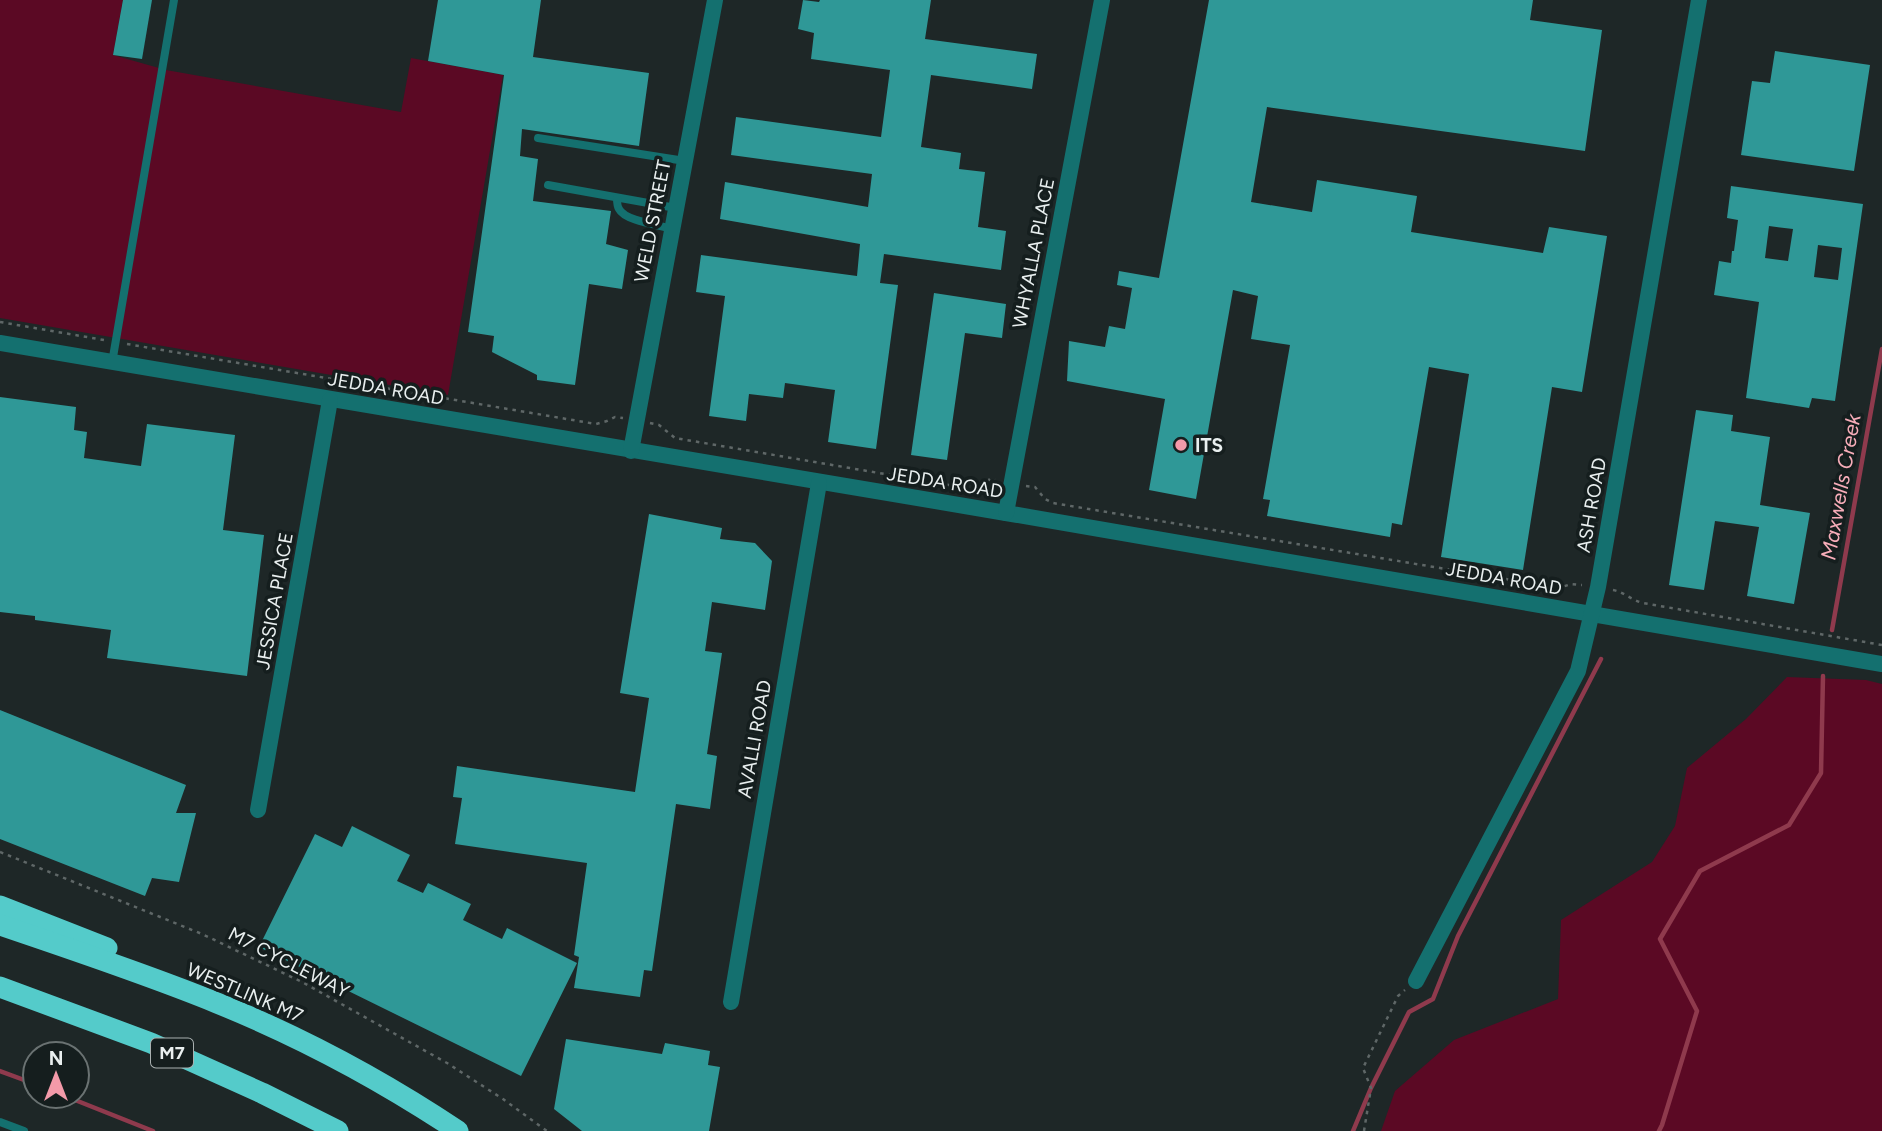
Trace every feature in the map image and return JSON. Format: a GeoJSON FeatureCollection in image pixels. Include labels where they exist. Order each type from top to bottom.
{"type":"FeatureCollection","features":[{"type":"Feature","properties":{"kind":"highway"},"geometry":{"type":"LineString","coordinates":[[0,906],[198,982],[291,1036]]}},
{"type":"Feature","properties":{"kind":"highway","name":"WESTLINK M7"},"geometry":{"type":"LineString","coordinates":[[0,925],[148,976],[291,1036],[379,1082],[458,1131]]}},
{"type":"Feature","properties":{"kind":"highway","name":"M7"},"geometry":{"type":"LineString","coordinates":[[0,987],[151,1043],[338,1131]]}},
{"type":"Feature","properties":{"kind":"highway"},"geometry":{"type":"LineString","coordinates":[[0,1000],[116,1044],[317,1131]]}},
{"type":"Feature","properties":{"kind":"street","name":"WELD STREET"},"geometry":{"type":"LineString","coordinates":[[631,451],[715,0]]}},
{"type":"Feature","properties":{"kind":"street","name":"WHYALLA PLACE"},"geometry":{"type":"LineString","coordinates":[[1006,513],[1102,0]]}},
{"type":"Feature","properties":{"kind":"street","name":"ASH ROAD"},"geometry":{"type":"LineString","coordinates":[[1416,981],[1578,671],[1592,615],[1699,0]]}},
{"type":"Feature","properties":{"kind":"street","name":"JEDDA ROAD"},"geometry":{"type":"LineString","coordinates":[[0,343],[1882,664]]}},
{"type":"Feature","properties":{"kind":"street","name":"JESSICA PLACE"},"geometry":{"type":"LineString","coordinates":[[258,810],[330,400]]}},
{"type":"Feature","properties":{"kind":"street","name":"AVALLI ROAD"},"geometry":{"type":"LineString","coordinates":[[731,1002],[819,482]]}},
{"type":"Feature","properties":{"kind":"lane"},"geometry":{"type":"LineString","coordinates":[[112,363],[174,0]]}},
{"type":"Feature","properties":{"kind":"lane"},"geometry":{"type":"LineString","coordinates":[[538,138],[685,160]]}},
{"type":"Feature","properties":{"kind":"lane"},"geometry":{"type":"LineString","coordinates":[[548,186],[676,208]]}},
{"type":"Feature","properties":{"kind":"lane"},"geometry":{"type":"LineString","coordinates":[[617,198],[617,207],[623,214],[672,229]]}},
{"type":"Feature","properties":{"kind":"lane"},"geometry":{"type":"LineString","coordinates":[[0,1122],[24,1131]]}},
{"type":"Feature","properties":{"kind":"path"},"geometry":{"type":"LineString","coordinates":[[0,322],[102,340]]}},
{"type":"Feature","properties":{"kind":"path"},"geometry":{"type":"LineString","coordinates":[[128,344],[596,424],[615,416]]}},
{"type":"Feature","properties":{"kind":"path"},"geometry":{"type":"LineString","coordinates":[[659,425],[675,438],[972,489],[990,479]]}},
{"type":"Feature","properties":{"kind":"path"},"geometry":{"type":"LineString","coordinates":[[1035,487],[1045,499],[1053,503],[1559,588],[1578,584]]}},
{"type":"Feature","properties":{"kind":"path"},"geometry":{"type":"LineString","coordinates":[[1621,591],[1632,600],[1643,603],[1882,645]]}},
{"type":"Feature","properties":{"kind":"path","name":"M7 CYCLEWAY"},"geometry":{"type":"LineString","coordinates":[[0,852],[202,934],[302,982],[447,1063],[547,1131]]}},
{"type":"Feature","properties":{"kind":"path"},"geometry":{"type":"LineString","coordinates":[[1364,1131],[1371,1088],[1363,1068],[1398,996],[1416,981]]}},
{"type":"Feature","properties":{"kind":"shaded area"},"geometry":{"type":"Polygon","coordinates":[[[0,0],[123,0],[113,55],[166,70],[401,112],[411,58],[503,75],[448,395],[0,318],[0,0]]]}},
{"type":"Feature","properties":{"kind":"shaded area"},"geometry":{"type":"Polygon","coordinates":[[[1787,677],[1866,680],[1882,684],[1882,1131],[1381,1131],[1395,1091],[1454,1040],[1558,999],[1561,920],[1652,862],[1675,826],[1687,768],[1746,719],[1787,677]]]}},
{"type":"Feature","properties":{"kind":"building"},"geometry":{"type":"Polygon","coordinates":[[[123,0],[152,0],[142,59],[113,55],[123,0]]]}},
{"type":"Feature","properties":{"kind":"building"},"geometry":{"type":"Polygon","coordinates":[[[438,0],[541,0],[533,57],[649,73],[639,146],[522,129],[520,156],[538,159],[533,201],[611,211],[606,244],[628,250],[622,289],[589,284],[575,385],[537,380],[537,375],[492,352],[494,336],[468,332],[504,75],[428,61],[438,0]]]}},
{"type":"Feature","properties":{"kind":"building"},"geometry":{"type":"Polygon","coordinates":[[[803,0],[931,0],[925,39],[1037,54],[1032,89],[931,75],[921,147],[961,153],[959,169],[985,172],[978,227],[1006,231],[1001,270],[884,254],[880,283],[898,285],[876,449],[828,442],[835,390],[785,383],[783,398],[749,394],[746,421],[709,416],[725,296],[696,292],[701,255],[857,276],[860,244],[720,219],[725,182],[868,207],[872,174],[731,155],[736,117],[881,137],[890,70],[811,59],[814,33],[798,29],[803,0]]]}},
{"type":"Feature","properties":{"kind":"building"},"geometry":{"type":"Polygon","coordinates":[[[1209,0],[1533,0],[1530,20],[1602,30],[1585,151],[1267,107],[1251,202],[1312,212],[1317,180],[1417,196],[1411,232],[1543,253],[1549,227],[1607,236],[1582,392],[1552,387],[1523,570],[1441,557],[1469,374],[1429,367],[1402,525],[1392,523],[1390,537],[1267,516],[1270,500],[1263,499],[1290,345],[1251,339],[1258,296],[1233,290],[1196,499],[1149,490],[1165,399],[1067,381],[1069,341],[1105,347],[1109,326],[1125,329],[1132,288],[1117,285],[1119,271],[1159,278],[1209,0]]]}},
{"type":"Feature","properties":{"kind":"building"},"geometry":{"type":"Polygon","coordinates":[[[1775,51],[1870,65],[1854,171],[1741,155],[1752,81],[1770,83],[1775,51]]]}},
{"type":"Feature","properties":{"kind":"building"},"geometry":{"type":"Polygon","coordinates":[[[1731,186],[1863,204],[1835,401],[1812,398],[1809,408],[1746,398],[1759,302],[1714,295],[1719,261],[1731,263],[1734,251],[1738,220],[1727,218],[1731,186]],[[1769,226],[1765,258],[1788,261],[1793,229],[1769,226]],[[1818,245],[1814,277],[1838,280],[1842,248],[1818,245]]]}},
{"type":"Feature","properties":{"kind":"building"},"geometry":{"type":"Polygon","coordinates":[[[934,293],[1006,304],[1002,338],[965,333],[947,460],[911,455],[934,293]]]}},
{"type":"Feature","properties":{"kind":"building"},"geometry":{"type":"Polygon","coordinates":[[[0,397],[76,407],[74,430],[87,432],[84,458],[141,466],[147,424],[235,435],[223,530],[264,535],[247,676],[107,658],[111,630],[35,620],[35,616],[0,612],[0,397]]]}},
{"type":"Feature","properties":{"kind":"building"},"geometry":{"type":"Polygon","coordinates":[[[1696,410],[1733,415],[1731,431],[1770,437],[1760,505],[1810,513],[1794,604],[1747,596],[1759,527],[1715,521],[1704,590],[1669,585],[1696,410]]]}},
{"type":"Feature","properties":{"kind":"building"},"geometry":{"type":"Polygon","coordinates":[[[649,514],[722,528],[720,539],[755,543],[772,561],[765,610],[712,602],[705,651],[722,653],[707,754],[717,756],[710,809],[676,804],[652,971],[644,970],[640,997],[574,988],[579,957],[574,955],[587,863],[455,844],[462,798],[453,797],[457,766],[635,792],[649,698],[620,693],[649,514]]]}},
{"type":"Feature","properties":{"kind":"building"},"geometry":{"type":"Polygon","coordinates":[[[0,710],[186,785],[176,813],[196,813],[179,882],[152,878],[145,896],[0,839],[0,710]]]}},
{"type":"Feature","properties":{"kind":"building"},"geometry":{"type":"Polygon","coordinates":[[[352,826],[410,855],[397,881],[423,893],[428,883],[471,904],[463,920],[502,939],[507,928],[577,963],[521,1076],[259,947],[315,834],[342,847],[352,826]]]}},
{"type":"Feature","properties":{"kind":"building"},"geometry":{"type":"Polygon","coordinates":[[[566,1039],[662,1054],[665,1043],[710,1051],[708,1065],[720,1067],[709,1131],[582,1131],[554,1109],[566,1039]]]}},
{"type":"Feature","properties":{"kind":"waterway","name":"Maxwells Creek"},"geometry":{"type":"LineString","coordinates":[[1832,630],[1882,349]]}},
{"type":"Feature","properties":{"kind":"waterway"},"geometry":{"type":"LineString","coordinates":[[1353,1131],[1409,1012],[1433,999],[1458,936],[1601,659]]}},
{"type":"Feature","properties":{"kind":"waterway","name":"Maxwells Creek"},"geometry":{"type":"LineString","coordinates":[[1659,1131],[1697,1011],[1660,939],[1700,871],[1789,825],[1821,773],[1823,676]]}},
{"type":"Feature","properties":{"kind":"waterway"},"geometry":{"type":"LineString","coordinates":[[0,1071],[21,1079]]}},
{"type":"Feature","properties":{"kind":"waterway"},"geometry":{"type":"LineString","coordinates":[[91,1106],[153,1131]]}},
{"type":"Feature","properties":{"kind":"place","name":"ITS"},"geometry":{"type":"Point","coordinates":[1181,445]}}]}
